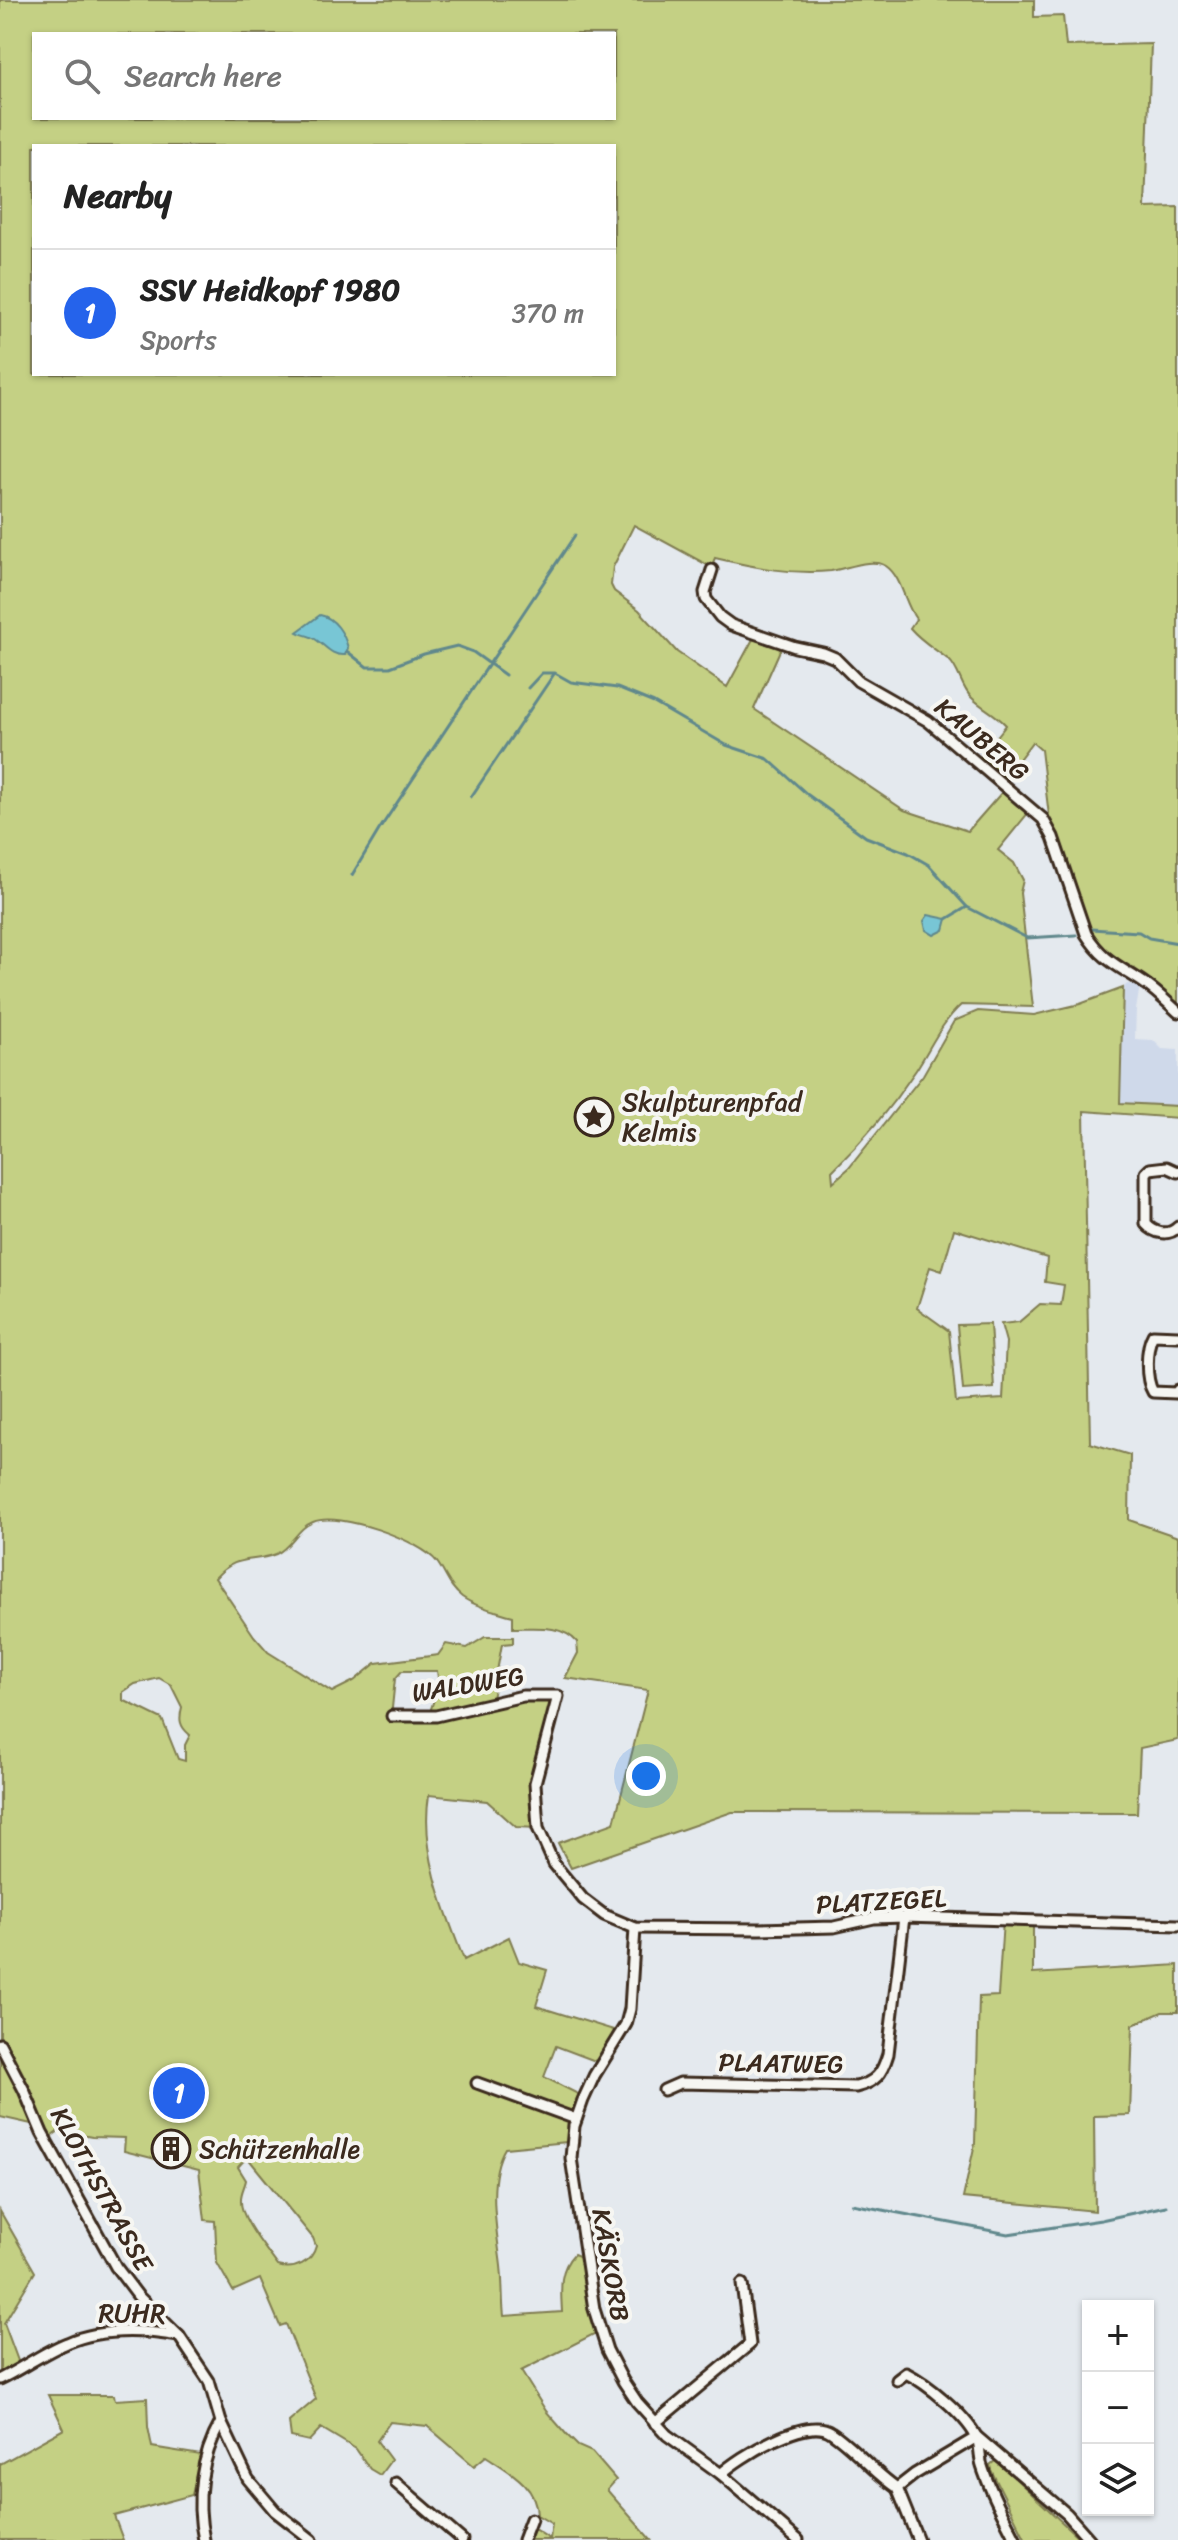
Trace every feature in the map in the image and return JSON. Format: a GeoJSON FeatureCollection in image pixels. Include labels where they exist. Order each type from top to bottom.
{"type":"FeatureCollection","features":[{"type":"Feature","properties":{"kind":"street","name":"KAUBERG"},"geometry":{"type":"LineString","coordinates":[[712,570],[706,599],[720,617],[731,625],[835,658],[868,688],[928,721],[1043,819],[1053,837],[1086,934],[1094,947],[1178,1012]]}},
{"type":"Feature","properties":{"kind":"street"},"geometry":{"type":"LineString","coordinates":[[1178,1172],[1167,1167],[1150,1169],[1146,1173],[1146,1224],[1151,1230],[1161,1233],[1174,1231],[1178,1227]]}},
{"type":"Feature","properties":{"kind":"street"},"geometry":{"type":"LineString","coordinates":[[1178,1336],[1153,1335],[1149,1342],[1149,1385],[1153,1392],[1176,1393],[1178,1390]]}},
{"type":"Feature","properties":{"kind":"street","name":"WALDWEG"},"geometry":{"type":"LineString","coordinates":[[392,1716],[436,1716],[523,1696],[558,1696],[535,1783],[538,1828],[554,1864],[583,1899],[604,1915],[635,1928]]}},
{"type":"Feature","properties":{"kind":"street","name":"PLATZEGEL"},"geometry":{"type":"LineString","coordinates":[[635,1928],[834,1927],[874,1918],[904,1917],[1178,1925]]}},
{"type":"Feature","properties":{"kind":"street","name":"PLAATWEG"},"geometry":{"type":"LineString","coordinates":[[664,2090],[680,2083],[856,2087],[877,2079],[888,2054],[904,1917]]}},
{"type":"Feature","properties":{"kind":"street","name":"KÄSKORB"},"geometry":{"type":"LineString","coordinates":[[635,1928],[630,2009],[626,2024],[594,2076],[571,2138],[571,2158],[594,2309],[607,2350],[623,2381],[655,2423],[798,2540]]}},
{"type":"Feature","properties":{"kind":"street","name":"KLOTHSTRASSE"},"geometry":{"type":"LineString","coordinates":[[0,2044],[42,2133],[116,2267],[138,2296],[179,2336],[209,2381],[221,2422],[248,2479],[259,2495],[312,2540]]}},
{"type":"Feature","properties":{"kind":"street"},"geometry":{"type":"LineString","coordinates":[[477,2083],[576,2119]]}},
{"type":"Feature","properties":{"kind":"street"},"geometry":{"type":"LineString","coordinates":[[655,2423],[750,2344],[742,2284]]}},
{"type":"Feature","properties":{"kind":"street","name":"RUHR"},"geometry":{"type":"LineString","coordinates":[[0,2379],[63,2344],[89,2334],[142,2332],[179,2336]]}},
{"type":"Feature","properties":{"kind":"street"},"geometry":{"type":"LineString","coordinates":[[897,2380],[906,2373],[918,2379],[977,2437],[1067,2514],[1090,2540]]}},
{"type":"Feature","properties":{"kind":"street"},"geometry":{"type":"LineString","coordinates":[[204,2540],[199,2493],[213,2436],[221,2422]]}},
{"type":"Feature","properties":{"kind":"street"},"geometry":{"type":"LineString","coordinates":[[721,2474],[747,2455],[793,2432],[809,2427],[829,2429],[897,2488],[918,2540]]}},
{"type":"Feature","properties":{"kind":"street"},"geometry":{"type":"LineString","coordinates":[[897,2488],[977,2437]]}},
{"type":"Feature","properties":{"kind":"street"},"geometry":{"type":"LineString","coordinates":[[977,2437],[987,2481],[1016,2540]]}},
{"type":"Feature","properties":{"kind":"street"},"geometry":{"type":"LineString","coordinates":[[396,2483],[462,2540]]}},
{"type":"Feature","properties":{"kind":"street"},"geometry":{"type":"LineString","coordinates":[[523,2540],[531,2519]]}},
{"type":"Feature","properties":{"kind":"shaded area"},"geometry":{"type":"Polygon","coordinates":[[[1127,984],[1140,985],[1135,1039],[1153,1040],[1162,1049],[1178,1050],[1178,1106],[1120,1104],[1121,1002],[1123,988],[1127,984]]]}},
{"type":"Feature","properties":{"kind":"green space"},"geometry":{"type":"Polygon","coordinates":[[[0,0],[1034,0],[1034,17],[1063,16],[1066,46],[1151,44],[1145,208],[1178,207],[1178,1004],[1106,955],[1089,931],[1050,824],[1041,750],[1032,742],[1005,778],[980,758],[1006,725],[971,697],[949,660],[910,628],[916,619],[896,577],[886,566],[866,563],[831,571],[802,572],[715,558],[711,567],[634,525],[613,567],[611,585],[614,591],[639,610],[677,652],[727,687],[753,639],[781,648],[754,709],[904,810],[968,831],[1003,791],[1029,812],[998,850],[1014,863],[1023,880],[1020,893],[1033,1007],[961,1005],[942,1027],[887,1110],[832,1171],[833,1182],[849,1168],[923,1075],[954,1021],[978,1011],[1034,1015],[1080,1004],[1123,988],[1120,1103],[1178,1106],[1178,1118],[1084,1111],[1090,1443],[1130,1455],[1129,1520],[1178,1537],[1178,1740],[1140,1748],[1137,1813],[732,1812],[571,1868],[558,1843],[614,1823],[648,1690],[565,1678],[578,1653],[577,1642],[571,1636],[548,1628],[513,1628],[513,1616],[462,1597],[428,1554],[397,1537],[359,1524],[325,1520],[313,1522],[276,1554],[237,1562],[215,1578],[268,1652],[332,1692],[354,1681],[376,1663],[438,1655],[446,1644],[467,1648],[485,1637],[513,1637],[513,1643],[502,1644],[491,1704],[558,1696],[535,1783],[538,1828],[516,1827],[487,1801],[429,1795],[428,1837],[436,1879],[464,1960],[509,1937],[519,1962],[547,1970],[536,2006],[617,2031],[598,2062],[556,2046],[544,2077],[582,2096],[567,2142],[505,2148],[496,2175],[495,2222],[504,2316],[562,2312],[565,2267],[574,2254],[583,2262],[596,2333],[521,2371],[546,2411],[578,2446],[592,2452],[616,2480],[607,2490],[651,2540],[528,2540],[534,2529],[550,2539],[552,2524],[537,2515],[536,2504],[527,2487],[486,2456],[474,2466],[427,2426],[390,2422],[377,2441],[391,2460],[380,2475],[370,2469],[356,2449],[321,2428],[309,2441],[291,2437],[289,2422],[316,2399],[286,2324],[280,2326],[260,2279],[233,2291],[217,2263],[215,2221],[205,2220],[199,2170],[124,2151],[125,2138],[92,2137],[59,2131],[52,2136],[53,2147],[0,2037],[0,0]],[[954,1229],[942,1271],[930,1267],[917,1308],[949,1331],[956,1402],[1003,1399],[1006,1342],[1001,1324],[1019,1322],[1040,1304],[1061,1305],[1064,1285],[1045,1282],[1047,1258],[954,1229]],[[402,1671],[395,1679],[391,1718],[428,1718],[439,1684],[437,1671],[402,1671]],[[159,1678],[135,1684],[123,1692],[123,1700],[162,1719],[178,1759],[185,1761],[185,1745],[190,1735],[182,1725],[182,1707],[171,1685],[159,1678]],[[247,2157],[238,2167],[246,2180],[241,2199],[244,2215],[278,2266],[291,2267],[307,2261],[316,2246],[313,2238],[247,2157]]]}},
{"type":"Feature","properties":{"kind":"green space"},"geometry":{"type":"Polygon","coordinates":[[[990,1324],[994,1388],[963,1390],[957,1325],[990,1324]]]}},
{"type":"Feature","properties":{"kind":"green space"},"geometry":{"type":"Polygon","coordinates":[[[1003,1920],[1033,1921],[1033,1974],[1178,1965],[1178,2012],[1162,2012],[1133,2025],[1130,2115],[1094,2116],[1095,2211],[963,2198],[975,2143],[979,1997],[998,1996],[1003,1920]]]}},
{"type":"Feature","properties":{"kind":"green space"},"geometry":{"type":"Polygon","coordinates":[[[0,2051],[36,2125],[0,2117],[0,2051]]]}},
{"type":"Feature","properties":{"kind":"green space"},"geometry":{"type":"Polygon","coordinates":[[[0,2211],[35,2272],[4,2323],[21,2369],[0,2379],[0,2211]]]}},
{"type":"Feature","properties":{"kind":"green space"},"geometry":{"type":"Polygon","coordinates":[[[48,2395],[114,2395],[115,2400],[147,2398],[152,2447],[201,2455],[192,2495],[114,2516],[123,2540],[0,2540],[0,2464],[64,2429],[48,2395]]]}},
{"type":"Feature","properties":{"kind":"green space"},"geometry":{"type":"Polygon","coordinates":[[[995,2461],[1081,2540],[1026,2540],[991,2470],[990,2465],[995,2461]]]}},
{"type":"Feature","properties":{"kind":"water"},"geometry":{"type":"Polygon","coordinates":[[[320,615],[330,619],[341,632],[348,648],[345,655],[332,652],[313,638],[297,632],[320,615]]]}},
{"type":"Feature","properties":{"kind":"water"},"geometry":{"type":"Polygon","coordinates":[[[928,915],[947,919],[944,930],[934,935],[926,930],[924,921],[928,915]]]}},
{"type":"Feature","properties":{"kind":"waterway"},"geometry":{"type":"LineString","coordinates":[[352,875],[575,535]]}},
{"type":"Feature","properties":{"kind":"waterway"},"geometry":{"type":"LineString","coordinates":[[348,652],[367,667],[390,667],[457,646],[473,652],[505,675]]}},
{"type":"Feature","properties":{"kind":"waterway"},"geometry":{"type":"LineString","coordinates":[[528,688],[542,673],[555,673],[571,682],[617,688],[654,703],[726,745],[768,759],[808,795],[866,837],[908,853],[929,865],[967,907],[1027,938],[1076,935]]}},
{"type":"Feature","properties":{"kind":"waterway"},"geometry":{"type":"LineString","coordinates":[[471,797],[554,674]]}},
{"type":"Feature","properties":{"kind":"waterway"},"geometry":{"type":"LineString","coordinates":[[947,919],[967,907]]}},
{"type":"Feature","properties":{"kind":"waterway"},"geometry":{"type":"LineString","coordinates":[[1091,929],[1139,932],[1149,938],[1178,943]]}},
{"type":"Feature","properties":{"kind":"waterway"},"geometry":{"type":"LineString","coordinates":[[852,2204],[1008,2234],[1101,2220],[1166,2206]]}},
{"type":"Feature","properties":{"kind":"place","name":"Skulpturenpfad Kelmis"},"geometry":{"type":"Point","coordinates":[594,1117]}},
{"type":"Feature","properties":{"kind":"place","name":"SSV Heidkopf 1980"},"geometry":{"type":"Point","coordinates":[179,2093]}},
{"type":"Feature","properties":{"kind":"place","name":"Schützenhalle"},"geometry":{"type":"Point","coordinates":[171,2149]}}]}
